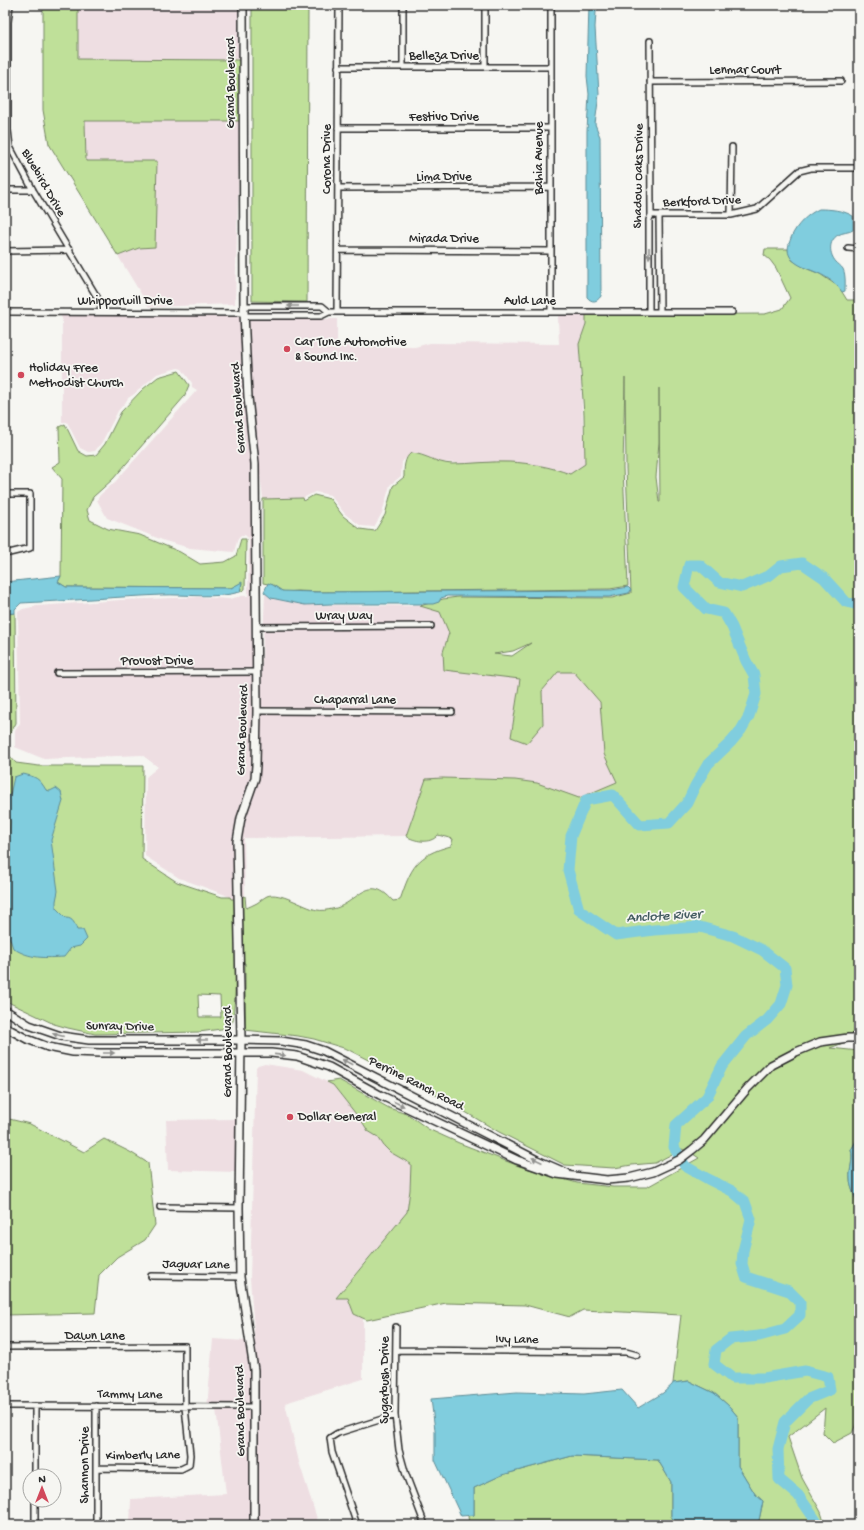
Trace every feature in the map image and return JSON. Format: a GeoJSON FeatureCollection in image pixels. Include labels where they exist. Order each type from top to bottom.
{"type":"FeatureCollection","features":[{"type":"Feature","properties":{"kind":"street","name":"Bluebird Drive"},"geometry":{"type":"LineString","coordinates":[[10,5],[8,22],[7,130],[10,147],[33,190],[97,297],[104,312]]}},
{"type":"Feature","properties":{"kind":"street","name":"Grand Boulevard"},"geometry":{"type":"LineString","coordinates":[[243,5],[244,312],[248,397],[255,464],[257,711],[256,764],[254,778],[241,818],[237,841],[241,1040],[239,1208],[240,1277],[254,1370],[254,1525]]}},
{"type":"Feature","properties":{"kind":"street","name":"Corona Drive"},"geometry":{"type":"LineString","coordinates":[[337,312],[338,5]]}},
{"type":"Feature","properties":{"kind":"street"},"geometry":{"type":"LineString","coordinates":[[402,5],[403,67]]}},
{"type":"Feature","properties":{"kind":"street"},"geometry":{"type":"LineString","coordinates":[[485,5],[485,67]]}},
{"type":"Feature","properties":{"kind":"street","name":"Bahia Avenue"},"geometry":{"type":"LineString","coordinates":[[551,5],[551,312]]}},
{"type":"Feature","properties":{"kind":"street","name":"Shadow Oaks Drive"},"geometry":{"type":"LineString","coordinates":[[649,312],[649,220],[651,215],[650,42]]}},
{"type":"Feature","properties":{"kind":"street","name":"Belleza Drive"},"geometry":{"type":"LineString","coordinates":[[338,67],[550,67]]}},
{"type":"Feature","properties":{"kind":"street","name":"Lenmar Court"},"geometry":{"type":"LineString","coordinates":[[650,82],[841,81]]}},
{"type":"Feature","properties":{"kind":"street","name":"Festivo Drive"},"geometry":{"type":"LineString","coordinates":[[338,128],[550,128]]}},
{"type":"Feature","properties":{"kind":"street"},"geometry":{"type":"LineString","coordinates":[[731,215],[732,147]]}},
{"type":"Feature","properties":{"kind":"street","name":"Berkford Drive"},"geometry":{"type":"LineString","coordinates":[[651,215],[731,215],[757,209],[799,170],[811,168],[859,168]]}},
{"type":"Feature","properties":{"kind":"street","name":"Lima Drive"},"geometry":{"type":"LineString","coordinates":[[338,188],[550,187]]}},
{"type":"Feature","properties":{"kind":"street"},"geometry":{"type":"LineString","coordinates":[[5,190],[33,190]]}},
{"type":"Feature","properties":{"kind":"street","name":"Shadow Oaks Drive"},"geometry":{"type":"LineString","coordinates":[[659,215],[660,312]]}},
{"type":"Feature","properties":{"kind":"street"},"geometry":{"type":"LineString","coordinates":[[848,248],[859,249]]}},
{"type":"Feature","properties":{"kind":"street"},"geometry":{"type":"LineString","coordinates":[[5,251],[70,250]]}},
{"type":"Feature","properties":{"kind":"street","name":"Mirada Drive"},"geometry":{"type":"LineString","coordinates":[[338,250],[550,251]]}},
{"type":"Feature","properties":{"kind":"street","name":"Auld Lane"},"geometry":{"type":"LineString","coordinates":[[244,312],[322,306],[329,312]]}},
{"type":"Feature","properties":{"kind":"street","name":"Whipporwill Drive"},"geometry":{"type":"LineString","coordinates":[[5,312],[244,312]]}},
{"type":"Feature","properties":{"kind":"street","name":"Auld Lane"},"geometry":{"type":"LineString","coordinates":[[244,312],[321,316],[329,312],[732,312]]}},
{"type":"Feature","properties":{"kind":"street"},"geometry":{"type":"LineString","coordinates":[[5,494],[30,494],[30,548],[5,554]]}},
{"type":"Feature","properties":{"kind":"street","name":"Wray Way"},"geometry":{"type":"LineString","coordinates":[[257,627],[431,626]]}},
{"type":"Feature","properties":{"kind":"street","name":"Provost Drive"},"geometry":{"type":"LineString","coordinates":[[57,673],[257,672]]}},
{"type":"Feature","properties":{"kind":"street","name":"Chaparral Lane"},"geometry":{"type":"LineString","coordinates":[[257,711],[452,712]]}},
{"type":"Feature","properties":{"kind":"street","name":"Sunray Drive"},"geometry":{"type":"LineString","coordinates":[[5,1010],[29,1025],[61,1036],[90,1040],[241,1040]]}},
{"type":"Feature","properties":{"kind":"street","name":"Sunray Drive"},"geometry":{"type":"LineString","coordinates":[[5,1027],[26,1039],[48,1047],[73,1052],[100,1054],[241,1053]]}},
{"type":"Feature","properties":{"kind":"street","name":"Perrine Ranch Road"},"geometry":{"type":"LineString","coordinates":[[241,1040],[306,1045],[324,1051],[537,1160],[573,1175],[590,1179],[607,1180],[629,1178],[653,1172],[665,1167],[692,1150],[704,1140],[747,1089],[771,1065],[820,1042],[859,1038]]}},
{"type":"Feature","properties":{"kind":"street","name":"Perrine Ranch Road"},"geometry":{"type":"LineString","coordinates":[[241,1053],[297,1056],[315,1062],[517,1160],[557,1174],[573,1175]]}},
{"type":"Feature","properties":{"kind":"street"},"geometry":{"type":"LineString","coordinates":[[160,1207],[239,1208]]}},
{"type":"Feature","properties":{"kind":"street","name":"Jaguar Lane"},"geometry":{"type":"LineString","coordinates":[[151,1276],[240,1277]]}},
{"type":"Feature","properties":{"kind":"street","name":"Sugarbush Drive"},"geometry":{"type":"LineString","coordinates":[[396,1327],[394,1415],[399,1450],[406,1475],[425,1525]]}},
{"type":"Feature","properties":{"kind":"street","name":"Dawn Lane"},"geometry":{"type":"LineString","coordinates":[[5,1347],[185,1346],[185,1407]]}},
{"type":"Feature","properties":{"kind":"street","name":"Ivy Lane"},"geometry":{"type":"LineString","coordinates":[[396,1350],[626,1352],[637,1355]]}},
{"type":"Feature","properties":{"kind":"street","name":"Tammy Lane"},"geometry":{"type":"LineString","coordinates":[[5,1406],[254,1407]]}},
{"type":"Feature","properties":{"kind":"street"},"geometry":{"type":"LineString","coordinates":[[35,1406],[35,1468]]}},
{"type":"Feature","properties":{"kind":"street","name":"Shannon Drive"},"geometry":{"type":"LineString","coordinates":[[96,1406],[96,1525]]}},
{"type":"Feature","properties":{"kind":"street","name":"Kimberly Lane"},"geometry":{"type":"LineString","coordinates":[[96,1468],[181,1469],[189,1465],[190,1455],[185,1407]]}},
{"type":"Feature","properties":{"kind":"street"},"geometry":{"type":"LineString","coordinates":[[358,1525],[332,1452],[330,1438],[338,1433],[394,1415]]}},
{"type":"Feature","properties":{"kind":"street"},"geometry":{"type":"LineString","coordinates":[[35,1508],[35,1525]]}},
{"type":"Feature","properties":{"kind":"shaded area"},"geometry":{"type":"Polygon","coordinates":[[[78,5],[238,5],[238,53],[240,60],[78,59],[78,5]]]}},
{"type":"Feature","properties":{"kind":"shaded area"},"geometry":{"type":"Polygon","coordinates":[[[85,121],[240,121],[235,304],[149,307],[118,256],[140,248],[86,161],[85,121]]]}},
{"type":"Feature","properties":{"kind":"shaded area"},"geometry":{"type":"Polygon","coordinates":[[[241,313],[252,464],[254,672],[253,764],[252,777],[238,817],[235,899],[231,900],[230,897],[223,894],[179,878],[145,856],[146,777],[158,767],[142,755],[44,759],[15,747],[15,731],[20,723],[18,612],[23,609],[37,606],[121,600],[199,597],[229,599],[248,596],[249,539],[245,535],[241,535],[238,538],[234,552],[190,548],[165,541],[107,518],[97,500],[100,495],[115,482],[197,390],[192,387],[192,383],[182,369],[178,368],[157,374],[128,398],[118,411],[102,442],[95,451],[88,452],[80,448],[67,422],[62,422],[62,318],[59,314],[241,313]]]}},
{"type":"Feature","properties":{"kind":"shaded area"},"geometry":{"type":"Polygon","coordinates":[[[586,315],[586,324],[579,344],[585,464],[570,474],[552,468],[438,462],[420,454],[411,453],[402,462],[401,476],[390,485],[382,513],[374,527],[361,526],[345,514],[330,495],[315,492],[303,498],[263,499],[251,397],[249,320],[337,319],[337,345],[415,347],[430,343],[559,344],[558,316],[586,315]]]}},
{"type":"Feature","properties":{"kind":"shaded area"},"geometry":{"type":"Polygon","coordinates":[[[265,593],[271,598],[305,605],[420,606],[440,612],[449,633],[443,652],[444,670],[520,679],[511,737],[543,724],[542,691],[558,672],[574,672],[600,702],[604,754],[617,782],[579,798],[537,783],[515,780],[426,779],[406,836],[244,838],[245,896],[241,897],[240,841],[244,819],[253,793],[260,711],[265,593]]]}},
{"type":"Feature","properties":{"kind":"shaded area"},"geometry":{"type":"Polygon","coordinates":[[[265,1064],[303,1070],[333,1085],[368,1131],[379,1137],[384,1146],[390,1152],[411,1164],[407,1212],[336,1297],[348,1298],[354,1314],[363,1318],[363,1379],[285,1403],[299,1462],[319,1525],[257,1525],[257,1370],[250,1278],[256,1068],[265,1064]]]}},
{"type":"Feature","properties":{"kind":"shaded area"},"geometry":{"type":"Polygon","coordinates":[[[237,1119],[236,1172],[168,1170],[166,1120],[237,1119]]]}},
{"type":"Feature","properties":{"kind":"shaded area"},"geometry":{"type":"Polygon","coordinates":[[[213,1339],[246,1341],[251,1371],[251,1525],[130,1525],[131,1499],[226,1494],[216,1409],[207,1408],[213,1339]]]}},
{"type":"Feature","properties":{"kind":"green space"},"geometry":{"type":"Polygon","coordinates":[[[43,5],[78,5],[78,59],[240,60],[240,121],[85,121],[86,161],[157,161],[155,247],[139,248],[118,256],[49,144],[43,110],[43,5]]]}},
{"type":"Feature","properties":{"kind":"green space"},"geometry":{"type":"Polygon","coordinates":[[[252,5],[308,5],[307,302],[252,301],[252,5]]]}},
{"type":"Feature","properties":{"kind":"green space"},"geometry":{"type":"Polygon","coordinates":[[[765,249],[788,249],[792,260],[805,268],[820,274],[839,287],[847,300],[859,300],[859,726],[855,723],[859,727],[859,1035],[848,1035],[770,1062],[702,1137],[686,1151],[682,1149],[655,1163],[614,1168],[565,1165],[499,1132],[445,1100],[347,1049],[314,1039],[298,1036],[245,1030],[245,963],[243,963],[241,897],[245,896],[246,908],[267,896],[272,895],[285,897],[317,910],[332,909],[341,906],[369,889],[376,889],[384,893],[393,901],[400,900],[408,879],[416,864],[430,854],[451,846],[453,839],[438,835],[431,840],[422,841],[406,836],[426,779],[515,780],[537,783],[579,798],[617,782],[604,754],[600,702],[574,672],[558,672],[542,691],[543,724],[527,743],[511,737],[520,679],[444,670],[443,652],[449,633],[440,612],[420,606],[443,599],[458,597],[612,598],[631,593],[626,468],[625,378],[623,468],[628,586],[610,589],[286,592],[273,585],[263,583],[263,499],[303,498],[304,501],[314,495],[330,499],[343,516],[360,529],[375,531],[385,515],[393,486],[404,477],[404,467],[411,453],[452,464],[503,462],[533,464],[570,474],[585,464],[584,414],[579,344],[586,324],[586,315],[765,314],[782,309],[790,298],[776,268],[764,255],[765,249]],[[659,388],[659,442],[656,477],[660,502],[659,388]],[[531,643],[513,651],[494,654],[512,656],[531,643]]]}},
{"type":"Feature","properties":{"kind":"green space"},"geometry":{"type":"Polygon","coordinates":[[[179,371],[189,385],[184,397],[113,479],[93,497],[87,510],[90,520],[108,529],[140,535],[180,552],[200,564],[225,562],[236,556],[241,539],[246,539],[245,589],[240,592],[242,583],[231,588],[66,587],[58,582],[61,576],[62,479],[52,467],[60,462],[59,427],[65,424],[78,451],[87,456],[96,455],[105,444],[121,412],[143,389],[158,377],[179,371]]]}},
{"type":"Feature","properties":{"kind":"green space"},"geometry":{"type":"Polygon","coordinates":[[[15,613],[16,723],[8,738],[8,754],[16,763],[39,766],[143,766],[142,859],[177,882],[222,897],[230,897],[231,899],[235,899],[235,995],[233,1021],[228,1028],[199,1032],[95,1034],[54,1024],[10,1003],[5,998],[5,614],[15,613]],[[198,995],[199,1017],[221,1017],[220,996],[198,995]]]}},
{"type":"Feature","properties":{"kind":"green space"},"geometry":{"type":"Polygon","coordinates":[[[846,1042],[830,1048],[859,1051],[859,1136],[851,1150],[852,1157],[850,1182],[859,1207],[859,1418],[852,1433],[833,1443],[823,1433],[825,1408],[788,1437],[802,1478],[821,1512],[825,1525],[758,1525],[763,1501],[755,1494],[738,1466],[738,1417],[729,1406],[714,1393],[689,1381],[673,1383],[681,1315],[583,1310],[570,1317],[525,1305],[446,1303],[367,1320],[354,1314],[348,1298],[336,1298],[407,1212],[411,1164],[390,1152],[378,1137],[368,1131],[333,1085],[327,1082],[339,1080],[389,1108],[409,1115],[428,1129],[459,1143],[519,1166],[577,1183],[613,1187],[647,1187],[699,1158],[693,1154],[706,1142],[749,1091],[773,1068],[797,1055],[821,1046],[846,1042]]]}},
{"type":"Feature","properties":{"kind":"green space"},"geometry":{"type":"Polygon","coordinates":[[[5,1118],[30,1124],[84,1152],[104,1139],[148,1163],[155,1225],[145,1240],[117,1257],[99,1275],[95,1313],[5,1315],[5,1118]]]}},
{"type":"Feature","properties":{"kind":"green space"},"geometry":{"type":"Polygon","coordinates":[[[572,1456],[658,1460],[671,1482],[671,1516],[677,1525],[469,1525],[468,1516],[474,1515],[474,1488],[502,1475],[572,1456]]]}},
{"type":"Feature","properties":{"kind":"water"},"geometry":{"type":"Polygon","coordinates":[[[589,5],[599,5],[596,12],[595,27],[599,94],[595,124],[600,137],[601,296],[598,300],[594,301],[587,297],[587,131],[589,94],[587,76],[589,5]]]}},
{"type":"Feature","properties":{"kind":"water"},"geometry":{"type":"Polygon","coordinates":[[[819,209],[841,211],[853,216],[853,230],[838,235],[831,244],[832,255],[845,274],[845,291],[842,292],[828,279],[799,265],[789,255],[788,250],[793,233],[799,224],[819,209]]]}},
{"type":"Feature","properties":{"kind":"water"},"geometry":{"type":"Polygon","coordinates":[[[61,576],[58,582],[66,587],[231,588],[242,582],[240,592],[230,594],[211,596],[161,595],[21,603],[15,609],[15,613],[5,614],[5,582],[61,576]]]}},
{"type":"Feature","properties":{"kind":"water"},"geometry":{"type":"Polygon","coordinates":[[[268,583],[282,591],[316,592],[612,590],[628,587],[631,590],[629,593],[609,597],[447,596],[441,598],[439,602],[433,604],[305,605],[271,598],[264,592],[268,583]]]}},
{"type":"Feature","properties":{"kind":"water"},"geometry":{"type":"Polygon","coordinates":[[[23,774],[37,779],[46,790],[50,791],[56,788],[61,792],[63,801],[51,840],[58,891],[56,908],[66,918],[72,920],[77,930],[83,930],[87,939],[80,946],[71,948],[64,957],[31,956],[19,952],[13,948],[9,936],[7,866],[10,822],[5,797],[10,795],[14,777],[23,774]]]}},
{"type":"Feature","properties":{"kind":"water"},"geometry":{"type":"Polygon","coordinates":[[[859,1136],[859,1207],[851,1186],[850,1175],[852,1157],[851,1150],[859,1136]]]}},
{"type":"Feature","properties":{"kind":"water"},"geometry":{"type":"Polygon","coordinates":[[[689,1381],[714,1393],[729,1406],[738,1417],[738,1466],[755,1494],[763,1501],[758,1525],[677,1525],[671,1516],[671,1482],[658,1460],[572,1456],[502,1475],[474,1488],[474,1515],[461,1516],[435,1460],[435,1430],[431,1399],[517,1392],[584,1394],[622,1390],[638,1408],[663,1393],[673,1383],[689,1381]]]}},
{"type":"Feature","properties":{"kind":"waterway","name":"Anclote River"},"geometry":{"type":"LineString","coordinates":[[819,1525],[798,1495],[779,1479],[778,1449],[785,1422],[808,1399],[830,1390],[828,1377],[805,1371],[764,1378],[732,1378],[714,1364],[716,1350],[730,1339],[759,1336],[785,1329],[800,1315],[800,1302],[789,1291],[746,1277],[742,1264],[743,1251],[751,1219],[745,1202],[732,1191],[685,1166],[674,1147],[676,1125],[707,1097],[722,1066],[746,1036],[767,1020],[781,1004],[787,985],[785,968],[762,950],[733,936],[700,927],[654,930],[616,935],[579,910],[568,870],[571,836],[586,800],[613,795],[640,825],[669,823],[687,803],[708,764],[731,742],[741,730],[749,716],[756,694],[754,675],[724,613],[706,609],[684,587],[689,565],[700,565],[719,582],[742,587],[770,575],[781,566],[802,563],[824,578],[846,602],[859,605]]}},
{"type":"Feature","properties":{"kind":"place","name":"Car Tune Automotive & Sound Inc."},"geometry":{"type":"Point","coordinates":[287,349]}},
{"type":"Feature","properties":{"kind":"place","name":"Holiday Free Methodist Church"},"geometry":{"type":"Point","coordinates":[21,375]}},
{"type":"Feature","properties":{"kind":"place","name":"Dollar General"},"geometry":{"type":"Point","coordinates":[290,1117]}}]}
